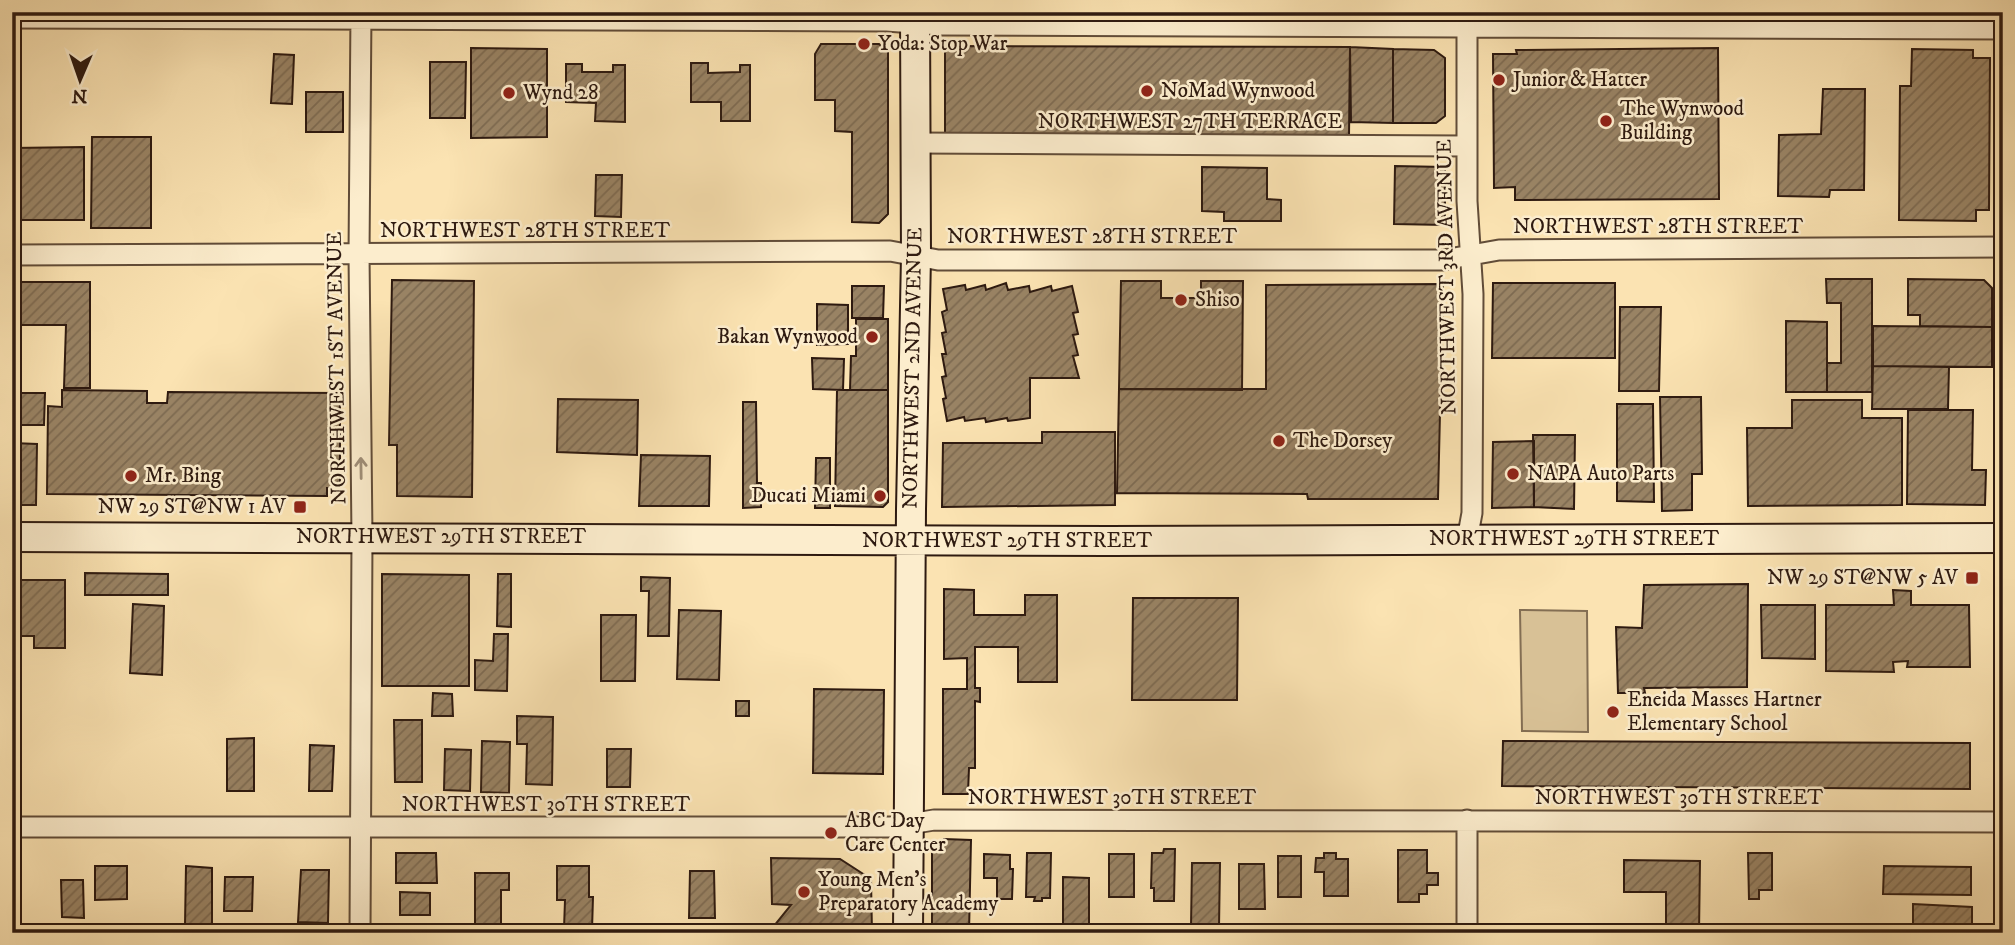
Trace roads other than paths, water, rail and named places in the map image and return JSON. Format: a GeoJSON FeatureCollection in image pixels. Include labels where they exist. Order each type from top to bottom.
{"type":"FeatureCollection","features":[{"type":"Feature","properties":{"kind":"street"},"geometry":{"type":"LineString","coordinates":[[12,19],[361,15],[915,18],[939,25],[1466,20],[2003,29]]}},
{"type":"Feature","properties":{"kind":"street","name":"NORTHWEST 1ST AVENUE"},"geometry":{"type":"LineString","coordinates":[[360,933],[361,15]]}},
{"type":"Feature","properties":{"kind":"street","name":"NORTHWEST 2ND AVENUE"},"geometry":{"type":"LineString","coordinates":[[908,933],[916,256],[915,18]]}},
{"type":"Feature","properties":{"kind":"street","name":"NORTHWEST 3RD AVENUE"},"geometry":{"type":"LineString","coordinates":[[1466,20],[1466,146],[1473,294],[1472,499],[1467,540]]}},
{"type":"Feature","properties":{"kind":"street","name":"NORTHWEST 27TH TERRACE"},"geometry":{"type":"LineString","coordinates":[[914,143],[1466,146]]}},
{"type":"Feature","properties":{"kind":"street","name":"NORTHWEST 28TH STREET"},"geometry":{"type":"LineString","coordinates":[[12,255],[890,251],[938,260],[1253,261],[1443,260],[1512,250],[2003,247]]}},
{"type":"Feature","properties":{"kind":"street","name":"NORTHWEST 29TH STREET"},"geometry":{"type":"LineString","coordinates":[[12,537],[911,541],[2003,538]]}},
{"type":"Feature","properties":{"kind":"street","name":"NORTHWEST 30TH STREET"},"geometry":{"type":"LineString","coordinates":[[12,827],[891,827],[934,820],[2003,822]]}},
{"type":"Feature","properties":{"kind":"street"},"geometry":{"type":"LineString","coordinates":[[1467,820],[1468,933]]}},
{"type":"Feature","properties":{"kind":"place","name":"Yoda: Stop War"},"geometry":{"type":"Point","coordinates":[864,44]}},
{"type":"Feature","properties":{"kind":"place","name":"Junior & Hatter"},"geometry":{"type":"Point","coordinates":[1499,80]}},
{"type":"Feature","properties":{"kind":"place","name":"NoMad Wynwood"},"geometry":{"type":"Point","coordinates":[1147,91]}},
{"type":"Feature","properties":{"kind":"place","name":"Wynd 28"},"geometry":{"type":"Point","coordinates":[509,93]}},
{"type":"Feature","properties":{"kind":"place","name":"The Wynwood Building"},"geometry":{"type":"Point","coordinates":[1606,121]}},
{"type":"Feature","properties":{"kind":"place","name":"Shiso"},"geometry":{"type":"Point","coordinates":[1181,300]}},
{"type":"Feature","properties":{"kind":"place","name":"Bakan Wynwood"},"geometry":{"type":"Point","coordinates":[872,337]}},
{"type":"Feature","properties":{"kind":"place","name":"The Dorsey"},"geometry":{"type":"Point","coordinates":[1279,441]}},
{"type":"Feature","properties":{"kind":"place","name":"NAPA Auto Parts"},"geometry":{"type":"Point","coordinates":[1513,474]}},
{"type":"Feature","properties":{"kind":"place","name":"Mr. Bing"},"geometry":{"type":"Point","coordinates":[131,476]}},
{"type":"Feature","properties":{"kind":"place","name":"Ducati Miami"},"geometry":{"type":"Point","coordinates":[880,496]}},
{"type":"Feature","properties":{"kind":"place","name":"NW 29 ST@NW 1 AV"},"geometry":{"type":"Point","coordinates":[300,507]}},
{"type":"Feature","properties":{"kind":"place","name":"NW 29 ST@NW 5 AV"},"geometry":{"type":"Point","coordinates":[1972,578]}},
{"type":"Feature","properties":{"kind":"place","name":"Eneida Masses Hartner Elementary School"},"geometry":{"type":"Point","coordinates":[1613,712]}},
{"type":"Feature","properties":{"kind":"place","name":"ABC Day Care Center"},"geometry":{"type":"Point","coordinates":[831,833]}},
{"type":"Feature","properties":{"kind":"place","name":"Young Men's Preparatory Academy"},"geometry":{"type":"Point","coordinates":[804,892]}}]}
